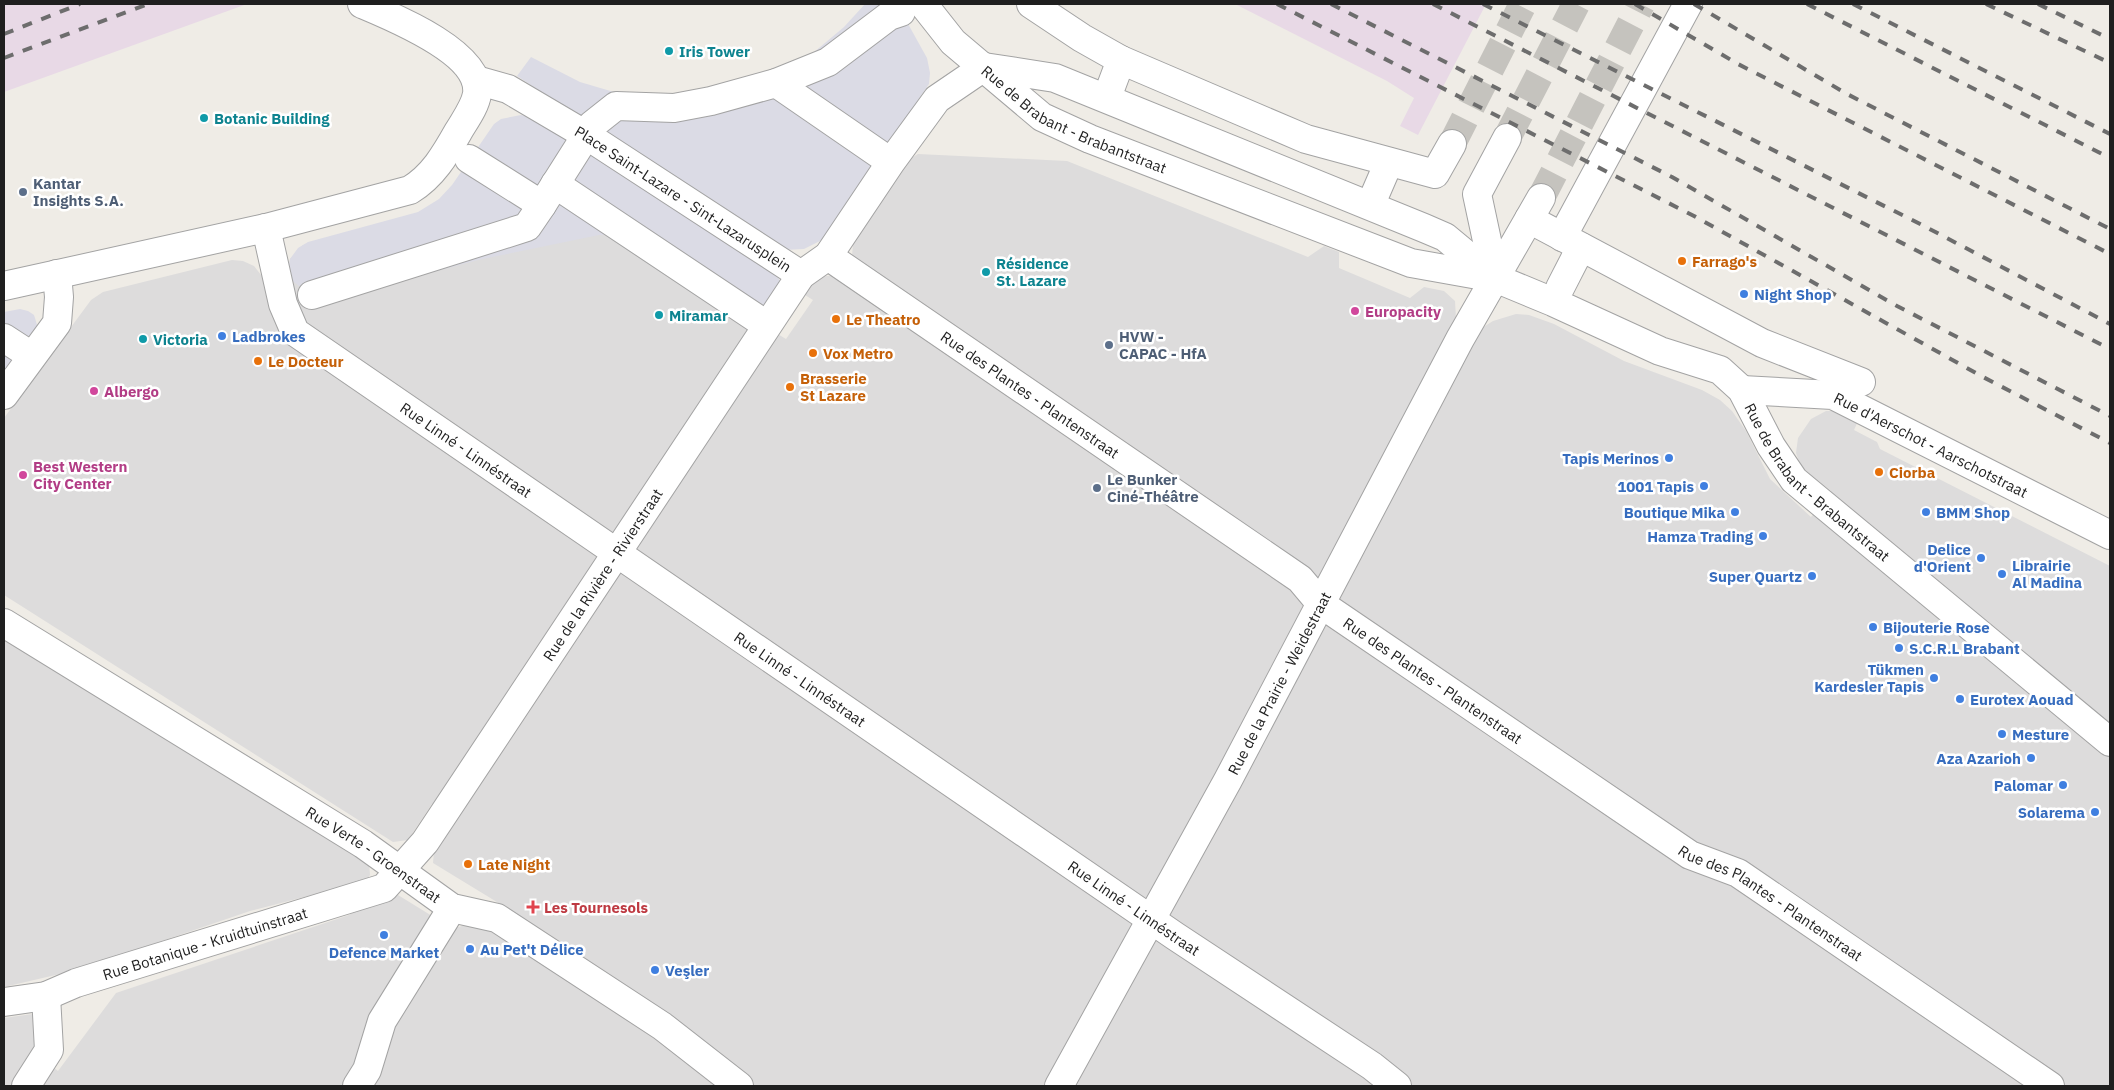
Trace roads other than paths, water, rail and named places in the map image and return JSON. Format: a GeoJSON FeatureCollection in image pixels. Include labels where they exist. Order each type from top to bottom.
{"type":"FeatureCollection","features":[{"type":"Feature","properties":{"kind":"street"},"geometry":{"type":"LineString","coordinates":[[4,286],[266,228],[403,192],[423,182],[450,147],[472,107],[477,94],[476,80],[469,68],[458,56],[397,13],[362,4]]}},
{"type":"Feature","properties":{"kind":"street"},"geometry":{"type":"LineString","coordinates":[[1031,4],[1082,38],[1121,60],[1306,139],[1435,174],[1452,144]]}},
{"type":"Feature","properties":{"kind":"street"},"geometry":{"type":"LineString","coordinates":[[1560,288],[1572,242],[1688,4]]}},
{"type":"Feature","properties":{"kind":"street"},"geometry":{"type":"LineString","coordinates":[[312,295],[527,228],[586,135],[616,106],[674,108],[711,101],[776,83],[828,62],[899,9],[953,42],[984,67]]}},
{"type":"Feature","properties":{"kind":"street"},"geometry":{"type":"LineString","coordinates":[[1109,92],[1121,60]]}},
{"type":"Feature","properties":{"kind":"street","name":"Place Saint-Lazare - Sint-Lazarusplein"},"geometry":{"type":"LineString","coordinates":[[476,80],[508,90],[586,135],[801,275],[828,256],[891,162],[937,99],[984,67]]}},
{"type":"Feature","properties":{"kind":"street","name":"Rue de Brabant - Brabantstraat"},"geometry":{"type":"LineString","coordinates":[[984,67],[1055,78],[1424,228],[1444,237],[1495,278]]}},
{"type":"Feature","properties":{"kind":"street","name":"Rue de Brabant - Brabantstraat"},"geometry":{"type":"LineString","coordinates":[[984,67],[1042,117],[1090,139],[1411,263],[1495,278],[1553,302],[1660,351],[1720,370],[1742,390],[1771,446],[1794,480],[2110,742]]}},
{"type":"Feature","properties":{"kind":"street"},"geometry":{"type":"LineString","coordinates":[[776,83],[882,156]]}},
{"type":"Feature","properties":{"kind":"street"},"geometry":{"type":"LineString","coordinates":[[1495,278],[1476,194],[1507,138]]}},
{"type":"Feature","properties":{"kind":"street"},"geometry":{"type":"LineString","coordinates":[[469,159],[549,194],[760,320]]}},
{"type":"Feature","properties":{"kind":"street"},"geometry":{"type":"LineString","coordinates":[[1373,198],[1389,162]]}},
{"type":"Feature","properties":{"kind":"street","name":"Rue de la Prairie - Weidestraat"},"geometry":{"type":"LineString","coordinates":[[1059,1086],[1152,919],[1322,604],[1460,339],[1535,209],[1572,242]]}},
{"type":"Feature","properties":{"kind":"street","name":"Rue Linné - Linnéstraat"},"geometry":{"type":"LineString","coordinates":[[266,228],[283,304],[295,332],[1152,919],[1372,1066],[1397,1086]]}},
{"type":"Feature","properties":{"kind":"street"},"geometry":{"type":"LineString","coordinates":[[1572,242],[1762,343],[1861,382]]}},
{"type":"Feature","properties":{"kind":"street","name":"Rue des Plantes - Plantenstraat"},"geometry":{"type":"LineString","coordinates":[[828,256],[1300,578],[1322,604],[1690,855],[1738,873],[2050,1086]]}},
{"type":"Feature","properties":{"kind":"street"},"geometry":{"type":"LineString","coordinates":[[4,396],[57,323],[59,297],[57,274]]}},
{"type":"Feature","properties":{"kind":"street","name":"Rue de la Rivière - Rivierstraat"},"geometry":{"type":"LineString","coordinates":[[400,872],[425,842],[801,275]]}},
{"type":"Feature","properties":{"kind":"street","name":"Rue d'Aerschot - Aarschotstraat"},"geometry":{"type":"LineString","coordinates":[[1742,390],[1833,395],[2110,535]]}},
{"type":"Feature","properties":{"kind":"street","name":"Rue Verte - Groenstraat"},"geometry":{"type":"LineString","coordinates":[[4,623],[363,844],[452,908],[498,918],[662,1026],[739,1086]]}},
{"type":"Feature","properties":{"kind":"street","name":"Rue Botanique - Kruidtuinstraat"},"geometry":{"type":"LineString","coordinates":[[4,1002],[46,996],[76,983],[384,888],[400,872]]}},
{"type":"Feature","properties":{"kind":"street"},"geometry":{"type":"LineString","coordinates":[[357,1086],[367,1070],[382,1021],[452,908]]}},
{"type":"Feature","properties":{"kind":"street"},"geometry":{"type":"LineString","coordinates":[[26,1086],[49,1050],[46,996]]}},
{"type":"Feature","properties":{"kind":"tunnel"},"geometry":{"type":"LineString","coordinates":[[1452,144],[1523,4]]}},
{"type":"Feature","properties":{"kind":"tunnel"},"geometry":{"type":"LineString","coordinates":[[1507,138],[1576,4]]}},
{"type":"Feature","properties":{"kind":"tunnel"},"geometry":{"type":"LineString","coordinates":[[1541,198],[1641,4]]}},
{"type":"Feature","properties":{"kind":"railway"},"geometry":{"type":"LineString","coordinates":[[4,34],[80,4]]}},
{"type":"Feature","properties":{"kind":"railway"},"geometry":{"type":"LineString","coordinates":[[4,58],[148,4]]}},
{"type":"Feature","properties":{"kind":"railway"},"geometry":{"type":"LineString","coordinates":[[1277,4],[1694,216],[1983,377],[2110,443]]}},
{"type":"Feature","properties":{"kind":"railway"},"geometry":{"type":"LineString","coordinates":[[1331,4],[1672,177],[1897,306],[2110,416]]}},
{"type":"Feature","properties":{"kind":"railway"},"geometry":{"type":"LineString","coordinates":[[1433,4],[2110,349]]}},
{"type":"Feature","properties":{"kind":"railway"},"geometry":{"type":"LineString","coordinates":[[1483,4],[1924,226],[2110,324]]}},
{"type":"Feature","properties":{"kind":"railway"},"geometry":{"type":"LineString","coordinates":[[1635,4],[1738,64],[2110,254]]}},
{"type":"Feature","properties":{"kind":"railway"},"geometry":{"type":"LineString","coordinates":[[1694,4],[1847,94],[2110,229]]}},
{"type":"Feature","properties":{"kind":"railway"},"geometry":{"type":"LineString","coordinates":[[1807,4],[2110,158]]}},
{"type":"Feature","properties":{"kind":"railway"},"geometry":{"type":"LineString","coordinates":[[1853,4],[2110,134]]}},
{"type":"Feature","properties":{"kind":"railway"},"geometry":{"type":"LineString","coordinates":[[1986,4],[2110,63]]}},
{"type":"Feature","properties":{"kind":"railway"},"geometry":{"type":"LineString","coordinates":[[2038,4],[2110,39]]}},
{"type":"Feature","properties":{"kind":"place","name":"Iris Tower"},"geometry":{"type":"Point","coordinates":[669,51]}},
{"type":"Feature","properties":{"kind":"place","name":"Botanic Building"},"geometry":{"type":"Point","coordinates":[204,118]}},
{"type":"Feature","properties":{"kind":"place","name":"Kantar Insights S.A."},"geometry":{"type":"Point","coordinates":[23,192]}},
{"type":"Feature","properties":{"kind":"place","name":"Farrago's"},"geometry":{"type":"Point","coordinates":[1682,261]}},
{"type":"Feature","properties":{"kind":"place","name":"Résidence St. Lazare"},"geometry":{"type":"Point","coordinates":[986,272]}},
{"type":"Feature","properties":{"kind":"place","name":"Night Shop"},"geometry":{"type":"Point","coordinates":[1744,294]}},
{"type":"Feature","properties":{"kind":"place","name":"Europacity"},"geometry":{"type":"Point","coordinates":[1355,311]}},
{"type":"Feature","properties":{"kind":"place","name":"Miramar"},"geometry":{"type":"Point","coordinates":[659,315]}},
{"type":"Feature","properties":{"kind":"place","name":"Le Theatro"},"geometry":{"type":"Point","coordinates":[836,319]}},
{"type":"Feature","properties":{"kind":"place","name":"Ladbrokes"},"geometry":{"type":"Point","coordinates":[222,336]}},
{"type":"Feature","properties":{"kind":"place","name":"Victoria"},"geometry":{"type":"Point","coordinates":[143,339]}},
{"type":"Feature","properties":{"kind":"place","name":"HVW - CAPAC - HfA"},"geometry":{"type":"Point","coordinates":[1109,345]}},
{"type":"Feature","properties":{"kind":"place","name":"Vox Metro"},"geometry":{"type":"Point","coordinates":[813,353]}},
{"type":"Feature","properties":{"kind":"place","name":"Le Docteur"},"geometry":{"type":"Point","coordinates":[258,361]}},
{"type":"Feature","properties":{"kind":"place","name":"Brasserie St Lazare"},"geometry":{"type":"Point","coordinates":[790,387]}},
{"type":"Feature","properties":{"kind":"place","name":"Albergo"},"geometry":{"type":"Point","coordinates":[94,391]}},
{"type":"Feature","properties":{"kind":"place","name":"Tapis Merinos"},"geometry":{"type":"Point","coordinates":[1669,458]}},
{"type":"Feature","properties":{"kind":"place","name":"Ciorba"},"geometry":{"type":"Point","coordinates":[1879,472]}},
{"type":"Feature","properties":{"kind":"place","name":"Best Western City Center"},"geometry":{"type":"Point","coordinates":[23,475]}},
{"type":"Feature","properties":{"kind":"place","name":"1001 Tapis"},"geometry":{"type":"Point","coordinates":[1704,486]}},
{"type":"Feature","properties":{"kind":"place","name":"Le Bunker Ciné-Théâtre"},"geometry":{"type":"Point","coordinates":[1097,488]}},
{"type":"Feature","properties":{"kind":"place","name":"Boutique Mika"},"geometry":{"type":"Point","coordinates":[1735,512]}},
{"type":"Feature","properties":{"kind":"place","name":"BMM Shop"},"geometry":{"type":"Point","coordinates":[1926,512]}},
{"type":"Feature","properties":{"kind":"place","name":"Hamza Trading"},"geometry":{"type":"Point","coordinates":[1763,536]}},
{"type":"Feature","properties":{"kind":"place","name":"Delice d'Orient"},"geometry":{"type":"Point","coordinates":[1981,558]}},
{"type":"Feature","properties":{"kind":"place","name":"Librairie Al Madina"},"geometry":{"type":"Point","coordinates":[2002,574]}},
{"type":"Feature","properties":{"kind":"place","name":"Super Quartz"},"geometry":{"type":"Point","coordinates":[1812,576]}},
{"type":"Feature","properties":{"kind":"place","name":"Bijouterie Rose"},"geometry":{"type":"Point","coordinates":[1873,627]}},
{"type":"Feature","properties":{"kind":"place","name":"S.C.R.L Brabant"},"geometry":{"type":"Point","coordinates":[1899,648]}},
{"type":"Feature","properties":{"kind":"place","name":"Tükmen Kardesler Tapis"},"geometry":{"type":"Point","coordinates":[1934,678]}},
{"type":"Feature","properties":{"kind":"place","name":"Eurotex Aouad"},"geometry":{"type":"Point","coordinates":[1960,699]}},
{"type":"Feature","properties":{"kind":"place","name":"Mesture"},"geometry":{"type":"Point","coordinates":[2002,734]}},
{"type":"Feature","properties":{"kind":"place","name":"Aza Azarioh"},"geometry":{"type":"Point","coordinates":[2031,758]}},
{"type":"Feature","properties":{"kind":"place","name":"Palomar"},"geometry":{"type":"Point","coordinates":[2063,785]}},
{"type":"Feature","properties":{"kind":"place","name":"Solarema"},"geometry":{"type":"Point","coordinates":[2095,812]}},
{"type":"Feature","properties":{"kind":"place","name":"Late Night"},"geometry":{"type":"Point","coordinates":[468,864]}},
{"type":"Feature","properties":{"kind":"place","name":"Les Tournesols"},"geometry":{"type":"Point","coordinates":[533,907]}},
{"type":"Feature","properties":{"kind":"place","name":"Defence Market"},"geometry":{"type":"Point","coordinates":[384,935]}},
{"type":"Feature","properties":{"kind":"place","name":"Au Pet't Délice"},"geometry":{"type":"Point","coordinates":[470,949]}},
{"type":"Feature","properties":{"kind":"place","name":"Veşler"},"geometry":{"type":"Point","coordinates":[655,970]}}]}
